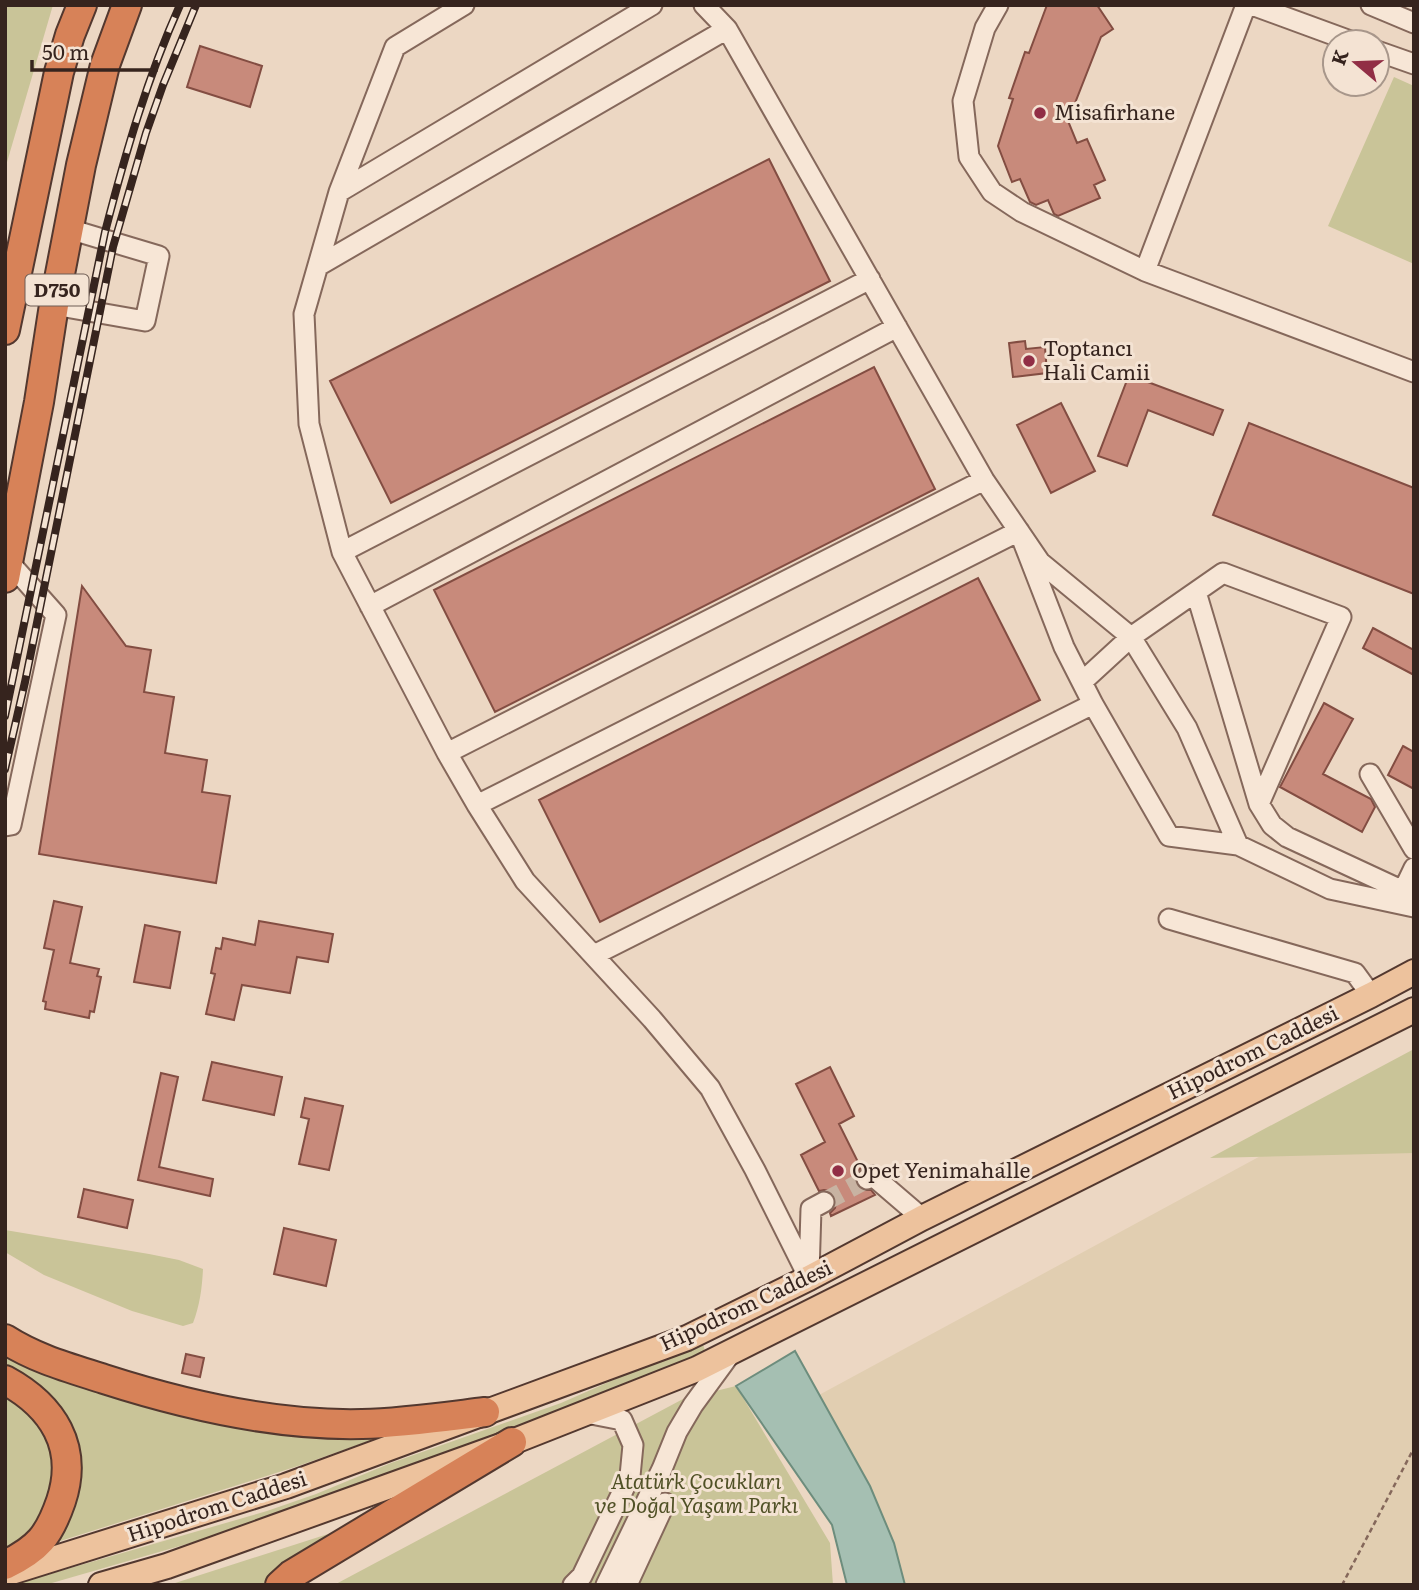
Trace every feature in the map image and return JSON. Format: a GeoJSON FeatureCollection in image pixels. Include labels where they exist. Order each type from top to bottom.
{"type":"FeatureCollection","features":[{"type":"Feature","properties":{"kind":"highway","name":"D750"},"geometry":{"type":"LineString","coordinates":[[5,330],[58,72],[82,5]]}},
{"type":"Feature","properties":{"kind":"highway","name":"D750"},"geometry":{"type":"LineString","coordinates":[[7,569],[81,165],[105,65],[127,5]]}},
{"type":"Feature","properties":{"kind":"highway"},"geometry":{"type":"LineString","coordinates":[[5,1339],[49,1361],[128,1386],[203,1406],[256,1416],[317,1423],[361,1424],[485,1412]]}},
{"type":"Feature","properties":{"kind":"highway"},"geometry":{"type":"LineString","coordinates":[[5,1380],[21,1388],[52,1421],[60,1433],[68,1474],[55,1517],[46,1535],[9,1570]]}},
{"type":"Feature","properties":{"kind":"highway"},"geometry":{"type":"LineString","coordinates":[[279,1585],[291,1575],[512,1442]]}},
{"type":"Feature","properties":{"kind":"main road","name":"Hipodrom Caddesi"},"geometry":{"type":"LineString","coordinates":[[9,1570],[286,1486],[687,1338],[1414,972]]}},
{"type":"Feature","properties":{"kind":"main road","name":"Hipodrom Caddesi"},"geometry":{"type":"LineString","coordinates":[[101,1585],[167,1566],[512,1442],[697,1369],[1414,1010]]}},
{"type":"Feature","properties":{"kind":"street"},"geometry":{"type":"LineString","coordinates":[[464,5],[395,47],[339,192],[304,314],[309,424],[342,552],[447,752],[525,881],[652,1019],[710,1088],[755,1170],[808,1278]]}},
{"type":"Feature","properties":{"kind":"street"},"geometry":{"type":"LineString","coordinates":[[339,192],[653,5]]}},
{"type":"Feature","properties":{"kind":"street"},"geometry":{"type":"LineString","coordinates":[[704,5],[727,29],[984,480],[1040,562],[1131,637],[1187,728],[1238,845]]}},
{"type":"Feature","properties":{"kind":"street"},"geometry":{"type":"LineString","coordinates":[[998,5],[985,28],[962,101],[969,157],[992,192],[1022,212],[1145,271],[1414,372]]}},
{"type":"Feature","properties":{"kind":"street"},"geometry":{"type":"LineString","coordinates":[[1145,271],[1246,5]]}},
{"type":"Feature","properties":{"kind":"street"},"geometry":{"type":"LineString","coordinates":[[1252,5],[1321,30]]}},
{"type":"Feature","properties":{"kind":"street"},"geometry":{"type":"LineString","coordinates":[[1370,5],[1414,23]]}},
{"type":"Feature","properties":{"kind":"street"},"geometry":{"type":"LineString","coordinates":[[318,266],[727,29]]}},
{"type":"Feature","properties":{"kind":"street"},"geometry":{"type":"LineString","coordinates":[[1391,56],[1414,64]]}},
{"type":"Feature","properties":{"kind":"street"},"geometry":{"type":"LineString","coordinates":[[54,305],[145,321],[159,256],[69,229]]}},
{"type":"Feature","properties":{"kind":"street"},"geometry":{"type":"LineString","coordinates":[[342,552],[870,279]]}},
{"type":"Feature","properties":{"kind":"street"},"geometry":{"type":"LineString","coordinates":[[370,606],[897,327]]}},
{"type":"Feature","properties":{"kind":"street"},"geometry":{"type":"LineString","coordinates":[[447,752],[984,480]]}},
{"type":"Feature","properties":{"kind":"street"},"geometry":{"type":"LineString","coordinates":[[1019,531],[1064,647],[1093,704],[1169,836],[1238,845],[1330,889],[1410,898]]}},
{"type":"Feature","properties":{"kind":"street"},"geometry":{"type":"LineString","coordinates":[[477,805],[1019,531]]}},
{"type":"Feature","properties":{"kind":"street"},"geometry":{"type":"LineString","coordinates":[[5,826],[11,825],[57,615],[7,569]]}},
{"type":"Feature","properties":{"kind":"street"},"geometry":{"type":"LineString","coordinates":[[1082,681],[1131,637],[1223,573],[1341,617],[1259,804]]}},
{"type":"Feature","properties":{"kind":"street"},"geometry":{"type":"LineString","coordinates":[[1196,592],[1259,804],[1272,825],[1287,837],[1410,898]]}},
{"type":"Feature","properties":{"kind":"street"},"geometry":{"type":"LineString","coordinates":[[594,955],[1093,704]]}},
{"type":"Feature","properties":{"kind":"street"},"geometry":{"type":"LineString","coordinates":[[1370,774],[1414,849]]}},
{"type":"Feature","properties":{"kind":"street"},"geometry":{"type":"LineString","coordinates":[[1410,898],[1414,868]]}},
{"type":"Feature","properties":{"kind":"street"},"geometry":{"type":"LineString","coordinates":[[1169,919],[1355,973],[1371,995]]}},
{"type":"Feature","properties":{"kind":"street"},"geometry":{"type":"LineString","coordinates":[[867,1179],[873,1176],[922,1218]]}},
{"type":"Feature","properties":{"kind":"street"},"geometry":{"type":"LineString","coordinates":[[808,1278],[811,1209],[824,1202]]}},
{"type":"Feature","properties":{"kind":"street"},"geometry":{"type":"LineString","coordinates":[[606,1585],[677,1432],[693,1405],[733,1351]]}},
{"type":"Feature","properties":{"kind":"street"},"geometry":{"type":"LineString","coordinates":[[573,1585],[582,1576],[630,1476],[633,1446],[622,1420],[586,1413]]}},
{"type":"Feature","properties":{"kind":"street"},"geometry":{"type":"LineString","coordinates":[[627,1585],[665,1503]]}},
{"type":"Feature","properties":{"kind":"path"},"geometry":{"type":"LineString","coordinates":[[1342,1585],[1414,1448]]}},
{"type":"Feature","properties":{"kind":"shaded area"},"geometry":{"type":"Polygon","coordinates":[[[1414,1073],[1414,1585],[905,1585],[894,1543],[870,1486],[819,1395],[1414,1073]]]}},
{"type":"Feature","properties":{"kind":"shaded area"},"geometry":{"type":"Polygon","coordinates":[[[795,1351],[870,1486],[894,1543],[905,1585],[847,1585],[832,1525],[736,1386],[795,1351]]]}},
{"type":"Feature","properties":{"kind":"green space"},"geometry":{"type":"Polygon","coordinates":[[[5,5],[53,5],[5,169],[5,5]]]}},
{"type":"Feature","properties":{"kind":"green space"},"geometry":{"type":"Polygon","coordinates":[[[1394,77],[1414,86],[1414,264],[1328,226],[1385,98],[1391,98],[1394,77]]]}},
{"type":"Feature","properties":{"kind":"green space"},"geometry":{"type":"Polygon","coordinates":[[[1414,1049],[1414,1153],[1210,1158],[1414,1049]]]}},
{"type":"Feature","properties":{"kind":"green space"},"geometry":{"type":"Polygon","coordinates":[[[5,1230],[149,1254],[179,1260],[203,1269],[193,1323],[183,1326],[132,1311],[44,1275],[5,1252],[5,1230]]]}},
{"type":"Feature","properties":{"kind":"green space"},"geometry":{"type":"Polygon","coordinates":[[[702,1341],[705,1351],[643,1379],[284,1516],[45,1585],[12,1585],[267,1511],[316,1494],[391,1463],[561,1403],[702,1341]]]}},
{"type":"Feature","properties":{"kind":"green space"},"geometry":{"type":"Polygon","coordinates":[[[5,1349],[389,1434],[298,1466],[57,1542],[73,1514],[78,1495],[81,1478],[79,1454],[5,1367],[5,1349]]]}},
{"type":"Feature","properties":{"kind":"green space","name":"Atatürk Çocukları ve Doğal Yaşam Parkı"},"geometry":{"type":"Polygon","coordinates":[[[736,1386],[830,1543],[833,1585],[334,1585],[683,1399],[736,1386]]]}},
{"type":"Feature","properties":{"kind":"green space"},"geometry":{"type":"Polygon","coordinates":[[[5,1395],[41,1422],[55,1458],[49,1501],[31,1532],[5,1548],[5,1395]]]}},
{"type":"Feature","properties":{"kind":"green space"},"geometry":{"type":"Polygon","coordinates":[[[328,1534],[262,1585],[169,1585],[328,1534]]]}},
{"type":"Feature","properties":{"kind":"building","name":"Misafirhane"},"geometry":{"type":"Polygon","coordinates":[[[1047,5],[1097,5],[1113,29],[1101,37],[1068,121],[1077,143],[1087,139],[1105,180],[1094,185],[1100,198],[1058,216],[1054,214],[1048,200],[1036,205],[1030,202],[1020,179],[1012,182],[998,146],[1013,99],[1009,98],[1025,52],[1029,53],[1047,5]]]}},
{"type":"Feature","properties":{"kind":"building"},"geometry":{"type":"Polygon","coordinates":[[[200,46],[262,66],[250,107],[187,87],[200,46]]]}},
{"type":"Feature","properties":{"kind":"building"},"geometry":{"type":"Polygon","coordinates":[[[769,159],[830,281],[391,503],[330,381],[769,159]]]}},
{"type":"Feature","properties":{"kind":"building","name":"Toptancı Hali Camii"},"geometry":{"type":"Polygon","coordinates":[[[1025,341],[1026,349],[1045,347],[1047,373],[1013,377],[1009,343],[1025,341]]]}},
{"type":"Feature","properties":{"kind":"building"},"geometry":{"type":"Polygon","coordinates":[[[874,367],[935,489],[495,712],[434,590],[874,367]]]}},
{"type":"Feature","properties":{"kind":"building"},"geometry":{"type":"Polygon","coordinates":[[[1129,375],[1223,410],[1213,435],[1148,410],[1127,466],[1098,456],[1129,375]]]}},
{"type":"Feature","properties":{"kind":"building"},"geometry":{"type":"Polygon","coordinates":[[[1061,403],[1095,471],[1051,493],[1017,425],[1061,403]]]}},
{"type":"Feature","properties":{"kind":"building"},"geometry":{"type":"Polygon","coordinates":[[[1249,423],[1414,488],[1414,594],[1213,515],[1249,423]]]}},
{"type":"Feature","properties":{"kind":"building"},"geometry":{"type":"Polygon","coordinates":[[[978,578],[1040,700],[600,922],[539,800],[978,578]]]}},
{"type":"Feature","properties":{"kind":"building"},"geometry":{"type":"Polygon","coordinates":[[[82,586],[126,646],[151,650],[144,692],[174,697],[165,753],[207,760],[202,792],[230,796],[216,883],[39,854],[82,586]]]}},
{"type":"Feature","properties":{"kind":"building"},"geometry":{"type":"Polygon","coordinates":[[[1373,628],[1414,650],[1414,675],[1363,648],[1373,628]]]}},
{"type":"Feature","properties":{"kind":"building"},"geometry":{"type":"Polygon","coordinates":[[[1324,703],[1353,719],[1323,774],[1371,799],[1375,807],[1362,832],[1280,787],[1324,703]]]}},
{"type":"Feature","properties":{"kind":"building"},"geometry":{"type":"Polygon","coordinates":[[[1403,746],[1414,752],[1414,789],[1388,775],[1403,746]]]}},
{"type":"Feature","properties":{"kind":"building"},"geometry":{"type":"Polygon","coordinates":[[[54,901],[82,907],[70,963],[99,969],[97,976],[101,977],[94,1012],[90,1011],[89,1018],[45,1009],[46,1002],[43,1001],[54,950],[44,948],[54,901]]]}},
{"type":"Feature","properties":{"kind":"building"},"geometry":{"type":"Polygon","coordinates":[[[259,921],[333,934],[328,962],[297,957],[290,993],[242,985],[234,1020],[206,1014],[215,974],[211,973],[216,948],[221,949],[223,938],[255,945],[259,921]]]}},
{"type":"Feature","properties":{"kind":"building"},"geometry":{"type":"Polygon","coordinates":[[[145,925],[180,932],[170,988],[134,982],[145,925]]]}},
{"type":"Feature","properties":{"kind":"building"},"geometry":{"type":"Polygon","coordinates":[[[212,1062],[282,1077],[274,1115],[203,1100],[212,1062]]]}},
{"type":"Feature","properties":{"kind":"building"},"geometry":{"type":"Polygon","coordinates":[[[830,1067],[854,1116],[839,1124],[861,1168],[856,1173],[856,1184],[861,1190],[871,1190],[875,1195],[831,1216],[830,1213],[835,1208],[835,1197],[830,1191],[819,1191],[801,1155],[825,1142],[796,1084],[830,1067]]]}},
{"type":"Feature","properties":{"kind":"building"},"geometry":{"type":"Polygon","coordinates":[[[161,1073],[178,1077],[159,1167],[213,1179],[210,1196],[138,1180],[161,1073]]]}},
{"type":"Feature","properties":{"kind":"building"},"geometry":{"type":"Polygon","coordinates":[[[305,1098],[343,1106],[329,1170],[299,1164],[309,1119],[301,1117],[305,1098]]]}},
{"type":"Feature","properties":{"kind":"building"},"geometry":{"type":"Polygon","coordinates":[[[84,1189],[133,1200],[127,1228],[78,1217],[84,1189]]]}},
{"type":"Feature","properties":{"kind":"building"},"geometry":{"type":"Polygon","coordinates":[[[284,1228],[336,1240],[326,1286],[274,1274],[284,1228]]]}},
{"type":"Feature","properties":{"kind":"building"},"geometry":{"type":"Polygon","coordinates":[[[186,1354],[204,1358],[200,1377],[182,1373],[186,1354]]]}},
{"type":"Feature","properties":{"kind":"tunnel"},"geometry":{"type":"LineString","coordinates":[[824,1202],[867,1179]]}},
{"type":"Feature","properties":{"kind":"railway"},"geometry":{"type":"LineString","coordinates":[[5,716],[105,232],[138,117],[157,60],[180,5]]}},
{"type":"Feature","properties":{"kind":"railway"},"geometry":{"type":"LineString","coordinates":[[5,769],[113,247],[146,133],[196,5]]}},
{"type":"Feature","properties":{"kind":"place","name":"Misafirhane"},"geometry":{"type":"Point","coordinates":[1040,113]}},
{"type":"Feature","properties":{"kind":"place","name":"Toptancı Hali Camii"},"geometry":{"type":"Point","coordinates":[1029,361]}},
{"type":"Feature","properties":{"kind":"place","name":"Opet Yenimahalle"},"geometry":{"type":"Point","coordinates":[838,1171]}}]}
